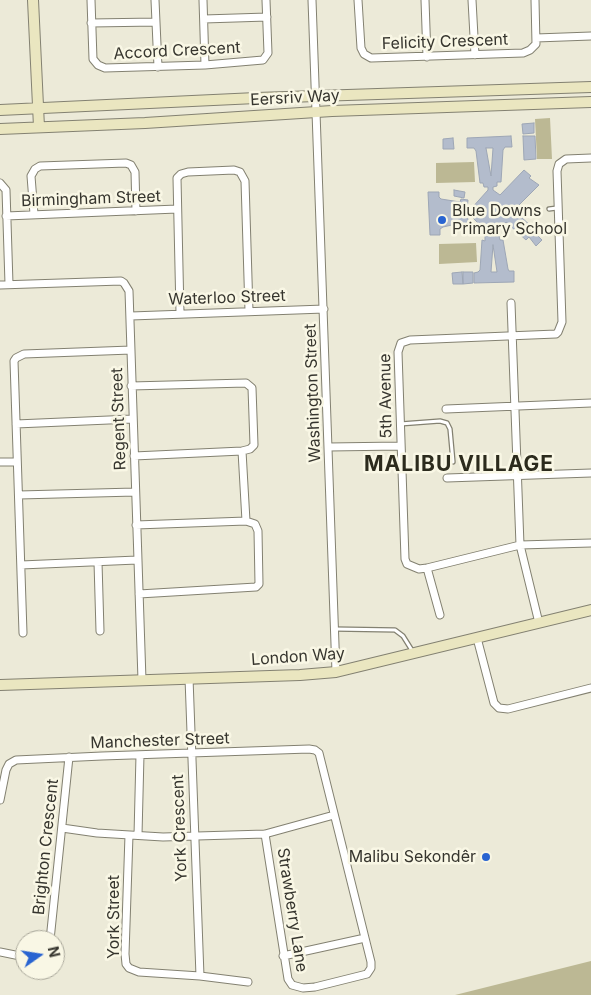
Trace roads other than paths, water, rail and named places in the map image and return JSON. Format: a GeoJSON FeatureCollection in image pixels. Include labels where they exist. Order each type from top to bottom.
{"type":"FeatureCollection","features":[{"type":"Feature","properties":{"kind":"main road"},"geometry":{"type":"LineString","coordinates":[[33,0],[39,127]]}},
{"type":"Feature","properties":{"kind":"main road","name":"Eersriv Way"},"geometry":{"type":"LineString","coordinates":[[0,110],[316,96],[591,87]]}},
{"type":"Feature","properties":{"kind":"main road","name":"Eersriv Way"},"geometry":{"type":"LineString","coordinates":[[0,129],[145,123],[316,112],[591,102]]}},
{"type":"Feature","properties":{"kind":"main road","name":"London Way"},"geometry":{"type":"LineString","coordinates":[[0,685],[336,672],[591,610]]}},
{"type":"Feature","properties":{"kind":"street","name":"Accord Crescent"},"geometry":{"type":"LineString","coordinates":[[91,0],[93,59],[98,65],[105,68],[205,65],[264,60],[268,53],[266,0]]}},
{"type":"Feature","properties":{"kind":"street"},"geometry":{"type":"LineString","coordinates":[[155,0],[158,67]]}},
{"type":"Feature","properties":{"kind":"street"},"geometry":{"type":"LineString","coordinates":[[203,0],[205,65]]}},
{"type":"Feature","properties":{"kind":"street","name":"Washington Street"},"geometry":{"type":"LineString","coordinates":[[312,0],[336,672]]}},
{"type":"Feature","properties":{"kind":"street","name":"Felicity Crescent"},"geometry":{"type":"LineString","coordinates":[[358,0],[361,48],[364,54],[371,58],[523,53],[534,47],[536,38]]}},
{"type":"Feature","properties":{"kind":"street"},"geometry":{"type":"LineString","coordinates":[[425,0],[428,57]]}},
{"type":"Feature","properties":{"kind":"street"},"geometry":{"type":"LineString","coordinates":[[472,0],[475,55]]}},
{"type":"Feature","properties":{"kind":"street"},"geometry":{"type":"LineString","coordinates":[[535,0],[536,38],[591,36]]}},
{"type":"Feature","properties":{"kind":"street"},"geometry":{"type":"LineString","coordinates":[[204,19],[267,17]]}},
{"type":"Feature","properties":{"kind":"street"},"geometry":{"type":"LineString","coordinates":[[91,23],[156,22]]}},
{"type":"Feature","properties":{"kind":"street"},"geometry":{"type":"LineString","coordinates":[[513,336],[556,334],[561,326],[556,174],[558,164],[566,159],[591,158]]}},
{"type":"Feature","properties":{"kind":"street"},"geometry":{"type":"LineString","coordinates":[[34,214],[31,176],[35,169],[40,166],[126,163],[131,165],[135,172],[136,211]]}},
{"type":"Feature","properties":{"kind":"street"},"geometry":{"type":"LineString","coordinates":[[180,313],[176,181],[181,174],[188,172],[234,170],[242,175],[245,181],[249,311]]}},
{"type":"Feature","properties":{"kind":"street"},"geometry":{"type":"LineString","coordinates":[[0,183],[6,190],[9,284]]}},
{"type":"Feature","properties":{"kind":"street","name":"Birmingham Street"},"geometry":{"type":"LineString","coordinates":[[6,216],[177,209]]}},
{"type":"Feature","properties":{"kind":"street","name":"Regent Street"},"geometry":{"type":"LineString","coordinates":[[0,285],[120,281],[124,283],[129,291],[142,680]]}},
{"type":"Feature","properties":{"kind":"street"},"geometry":{"type":"LineString","coordinates":[[511,303],[520,546],[539,622]]}},
{"type":"Feature","properties":{"kind":"street","name":"Waterloo Street"},"geometry":{"type":"LineString","coordinates":[[130,316],[324,309]]}},
{"type":"Feature","properties":{"kind":"street","name":"5th Avenue"},"geometry":{"type":"LineString","coordinates":[[427,568],[414,568],[407,564],[405,559],[398,352],[401,343],[410,340],[513,336]]}},
{"type":"Feature","properties":{"kind":"street"},"geometry":{"type":"LineString","coordinates":[[23,634],[13,366],[16,358],[24,354],[131,350]]}},
{"type":"Feature","properties":{"kind":"street"},"geometry":{"type":"LineString","coordinates":[[131,386],[240,382],[248,384],[252,388],[254,445],[250,449],[134,456]]}},
{"type":"Feature","properties":{"kind":"street"},"geometry":{"type":"LineString","coordinates":[[446,409],[591,403]]}},
{"type":"Feature","properties":{"kind":"street"},"geometry":{"type":"LineString","coordinates":[[16,424],[132,419]]}},
{"type":"Feature","properties":{"kind":"street"},"geometry":{"type":"LineString","coordinates":[[329,447],[400,446]]}},
{"type":"Feature","properties":{"kind":"street"},"geometry":{"type":"LineString","coordinates":[[242,450],[246,521]]}},
{"type":"Feature","properties":{"kind":"street"},"geometry":{"type":"LineString","coordinates":[[0,462],[17,462]]}},
{"type":"Feature","properties":{"kind":"street"},"geometry":{"type":"LineString","coordinates":[[448,478],[591,473]]}},
{"type":"Feature","properties":{"kind":"street"},"geometry":{"type":"LineString","coordinates":[[18,495],[135,492]]}},
{"type":"Feature","properties":{"kind":"street"},"geometry":{"type":"LineString","coordinates":[[136,525],[246,521],[255,524],[258,532],[258,584],[256,587],[139,594]]}},
{"type":"Feature","properties":{"kind":"street"},"geometry":{"type":"LineString","coordinates":[[440,615],[427,568],[520,546],[591,543]]}},
{"type":"Feature","properties":{"kind":"street"},"geometry":{"type":"LineString","coordinates":[[21,565],[137,560]]}},
{"type":"Feature","properties":{"kind":"street"},"geometry":{"type":"LineString","coordinates":[[98,562],[100,631]]}},
{"type":"Feature","properties":{"kind":"street"},"geometry":{"type":"LineString","coordinates":[[477,638],[494,703],[499,708],[508,709],[591,688]]}},
{"type":"Feature","properties":{"kind":"street","name":"York Crescent"},"geometry":{"type":"LineString","coordinates":[[189,678],[200,976]]}},
{"type":"Feature","properties":{"kind":"street","name":"Manchester Street"},"geometry":{"type":"LineString","coordinates":[[0,800],[6,770],[9,764],[16,760],[309,749],[318,753]]}},
{"type":"Feature","properties":{"kind":"street","name":"Strawberry Lane"},"geometry":{"type":"LineString","coordinates":[[265,834],[283,956],[288,979],[292,985],[303,988],[315,987],[367,974],[371,968],[371,962],[318,753]]}},
{"type":"Feature","properties":{"kind":"street"},"geometry":{"type":"LineString","coordinates":[[138,835],[140,755]]}},
{"type":"Feature","properties":{"kind":"street","name":"Brighton Crescent"},"geometry":{"type":"LineString","coordinates":[[51,930],[68,758]]}},
{"type":"Feature","properties":{"kind":"street"},"geometry":{"type":"LineString","coordinates":[[62,828],[130,835],[265,834],[334,815]]}},
{"type":"Feature","properties":{"kind":"street","name":"York Street"},"geometry":{"type":"LineString","coordinates":[[130,835],[125,954],[126,964],[129,968],[139,972],[200,976],[248,982]]}},
{"type":"Feature","properties":{"kind":"street"},"geometry":{"type":"LineString","coordinates":[[283,956],[365,938]]}},
{"type":"Feature","properties":{"kind":"street"},"geometry":{"type":"LineString","coordinates":[[0,952],[15,955]]}},
{"type":"Feature","properties":{"kind":"lane"},"geometry":{"type":"LineString","coordinates":[[549,209],[557,208]]}},
{"type":"Feature","properties":{"kind":"lane"},"geometry":{"type":"LineString","coordinates":[[400,424],[440,421],[447,423],[450,428],[453,462]]}},
{"type":"Feature","properties":{"kind":"lane"},"geometry":{"type":"LineString","coordinates":[[334,629],[395,630],[403,636],[414,654]]}},
{"type":"Feature","properties":{"kind":"place","name":"Blue Downs Primary School"},"geometry":{"type":"Point","coordinates":[442,220]}},
{"type":"Feature","properties":{"kind":"place","name":"Malibu Sekondêr"},"geometry":{"type":"Point","coordinates":[486,857]}},
{"type":"Feature","properties":{"kind":"district","name":"MALIBU VILLAGE"},"geometry":{"type":"Point","coordinates":[459,465]}}]}
